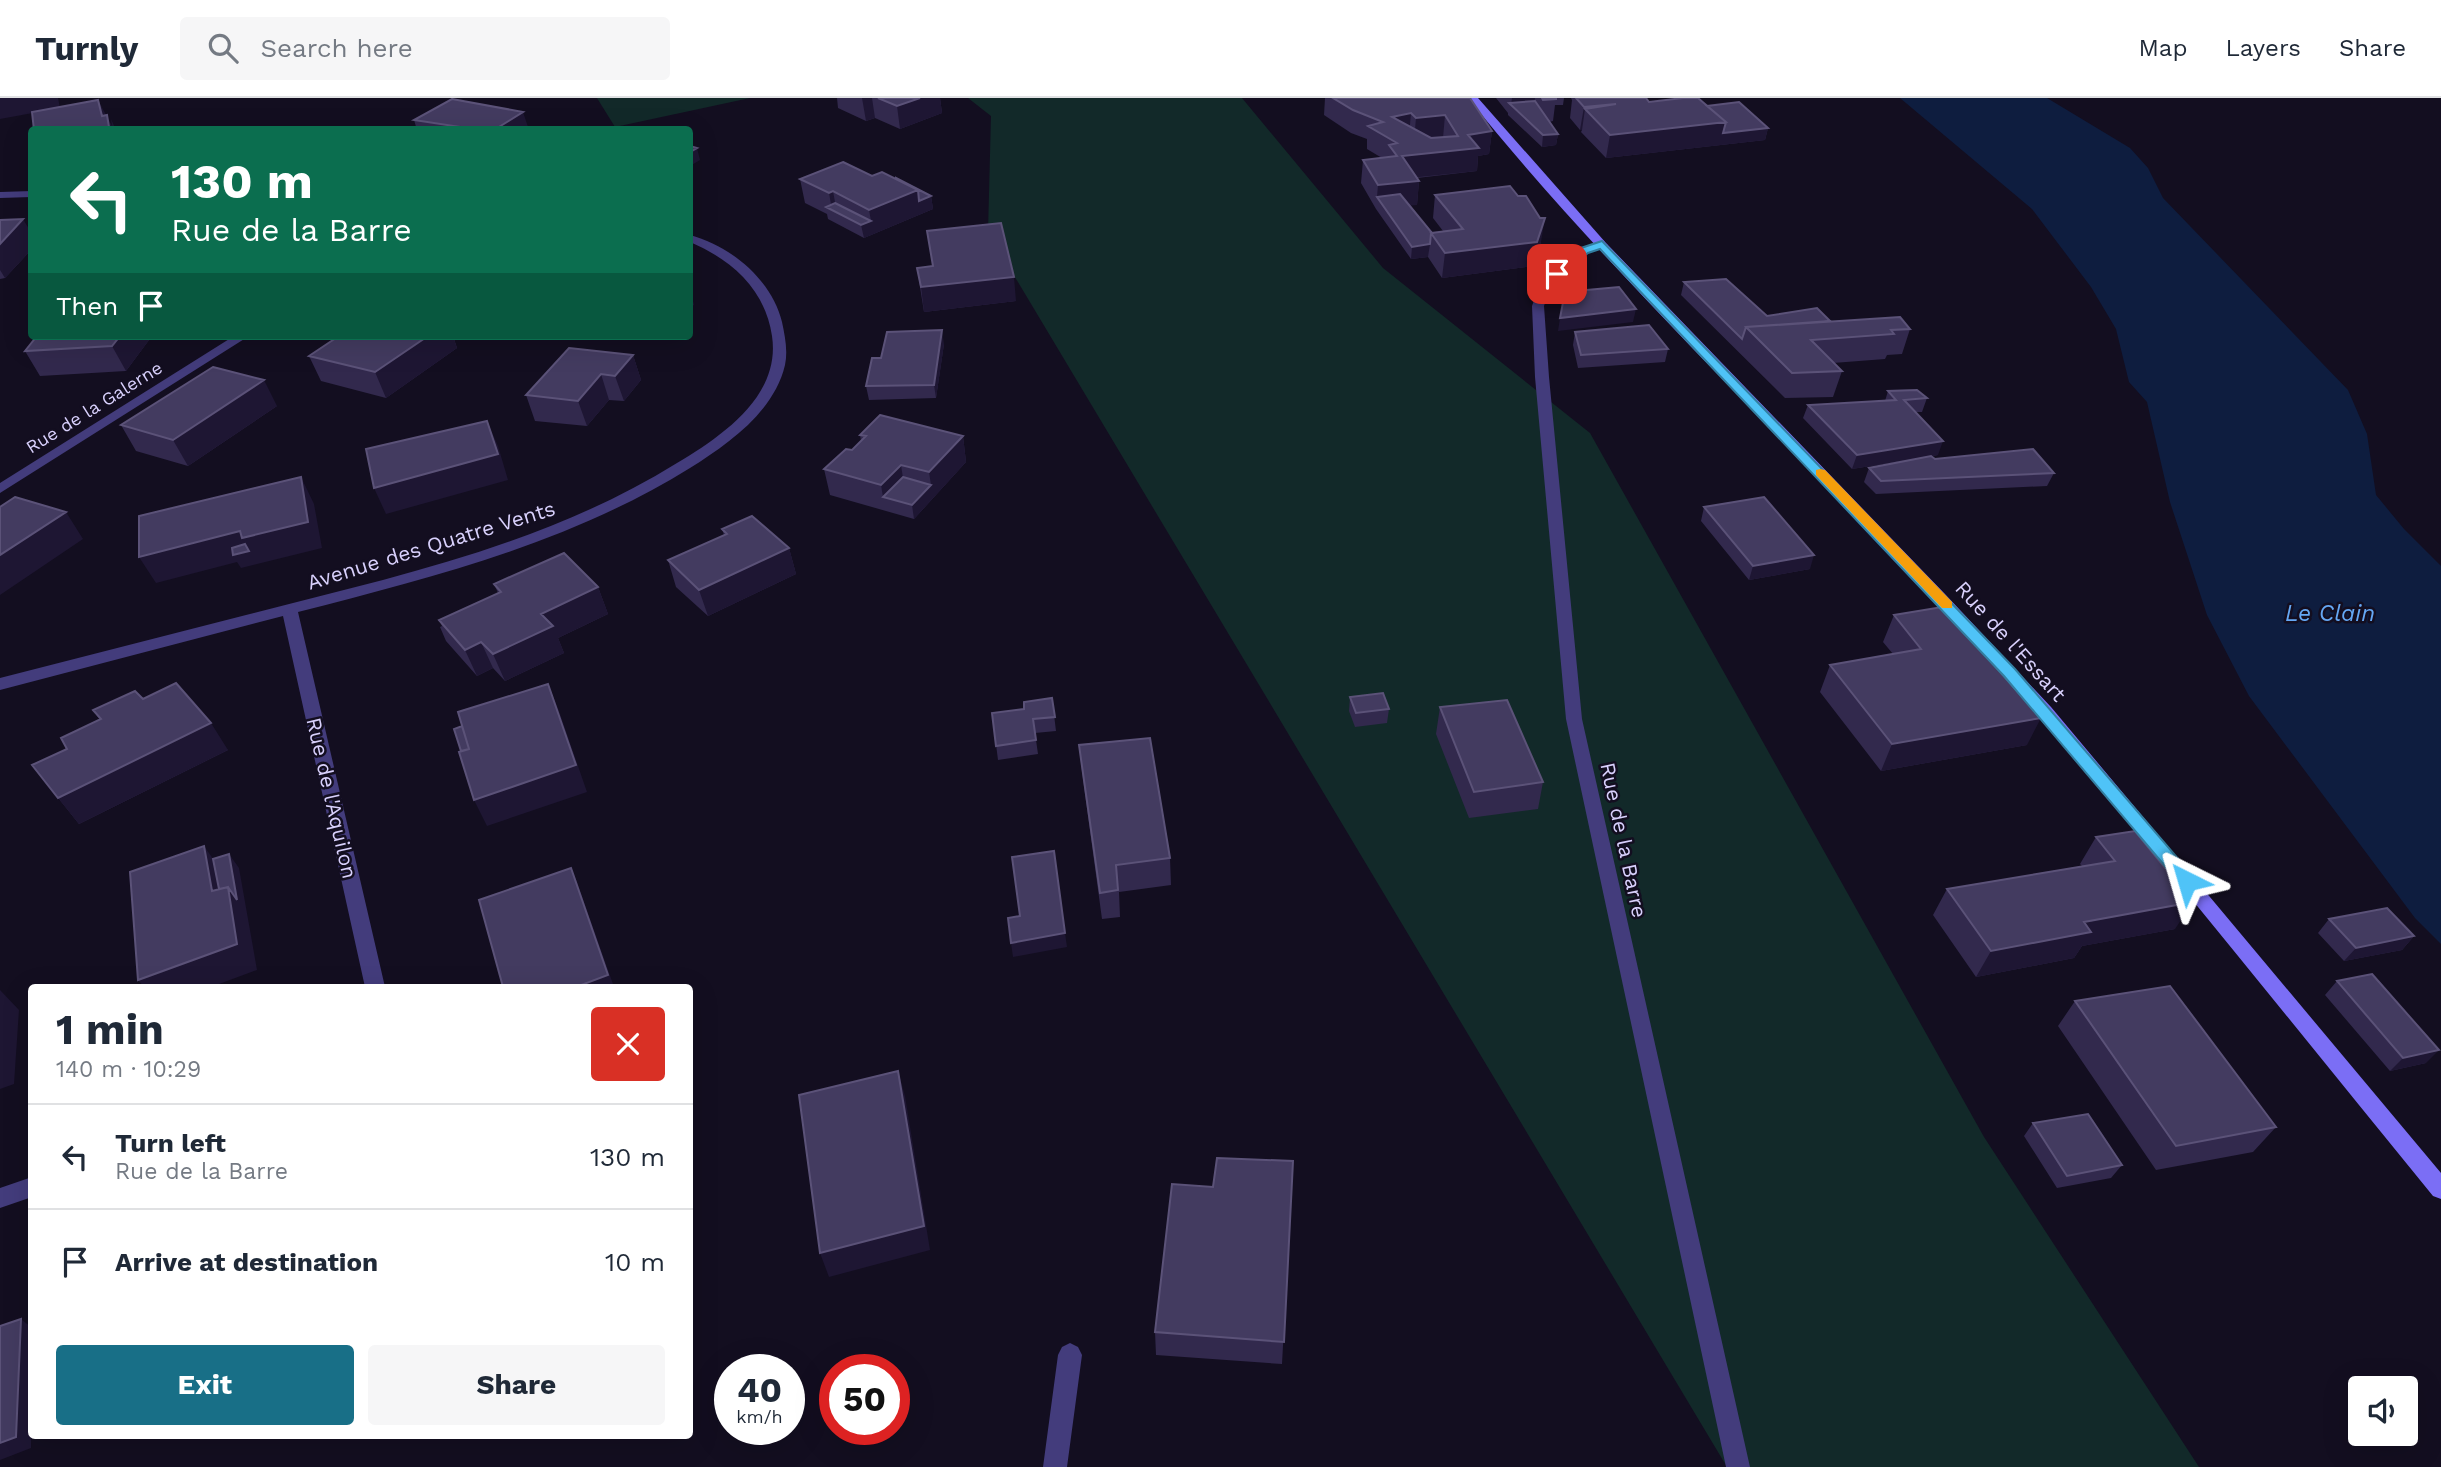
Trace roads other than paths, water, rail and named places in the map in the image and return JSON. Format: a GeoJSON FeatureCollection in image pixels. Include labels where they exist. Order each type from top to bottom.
{"type":"FeatureCollection","features":[{"type":"Feature","properties":{"kind":"main road","name":"Rue de l'Essart"},"geometry":{"type":"LineString","coordinates":[[1473,98],[1602,244],[1930,586],[2045,711],[2441,1189]]}},
{"type":"Feature","properties":{"kind":"street"},"geometry":{"type":"LineString","coordinates":[[0,195],[28,194]]}},
{"type":"Feature","properties":{"kind":"street","name":"Avenue des Quatre Vents"},"geometry":{"type":"LineString","coordinates":[[0,684],[434,570],[531,540],[609,509],[668,477],[717,444],[746,419],[769,390],[778,368],[780,339],[774,313],[759,288],[742,269],[718,251],[693,239]]}},
{"type":"Feature","properties":{"kind":"street","name":"Rue de la Barre"},"geometry":{"type":"LineString","coordinates":[[1602,244],[1584,250],[1544,286],[1538,306],[1542,377],[1574,719],[1738,1467]]}},
{"type":"Feature","properties":{"kind":"street","name":"Rue de la Galerne"},"geometry":{"type":"LineString","coordinates":[[0,489],[237,340]]}},
{"type":"Feature","properties":{"kind":"street","name":"Rue de l'Aquilon"},"geometry":{"type":"LineString","coordinates":[[289,609],[374,984]]}},
{"type":"Feature","properties":{"kind":"street"},"geometry":{"type":"LineString","coordinates":[[0,1198],[28,1188]]}},
{"type":"Feature","properties":{"kind":"street"},"geometry":{"type":"LineString","coordinates":[[1055,1467],[1070,1355]]}},
{"type":"Feature","properties":{"kind":"water","name":"Le Clain"},"geometry":{"type":"Polygon","coordinates":[[[1900,98],[2047,98],[2130,148],[2148,168],[2163,198],[2348,390],[2367,434],[2376,495],[2404,529],[2441,566],[2441,944],[2415,918],[2249,696],[2207,615],[2170,502],[2147,402],[2129,382],[2116,329],[2091,287],[2032,209],[1900,98]]]}}]}
